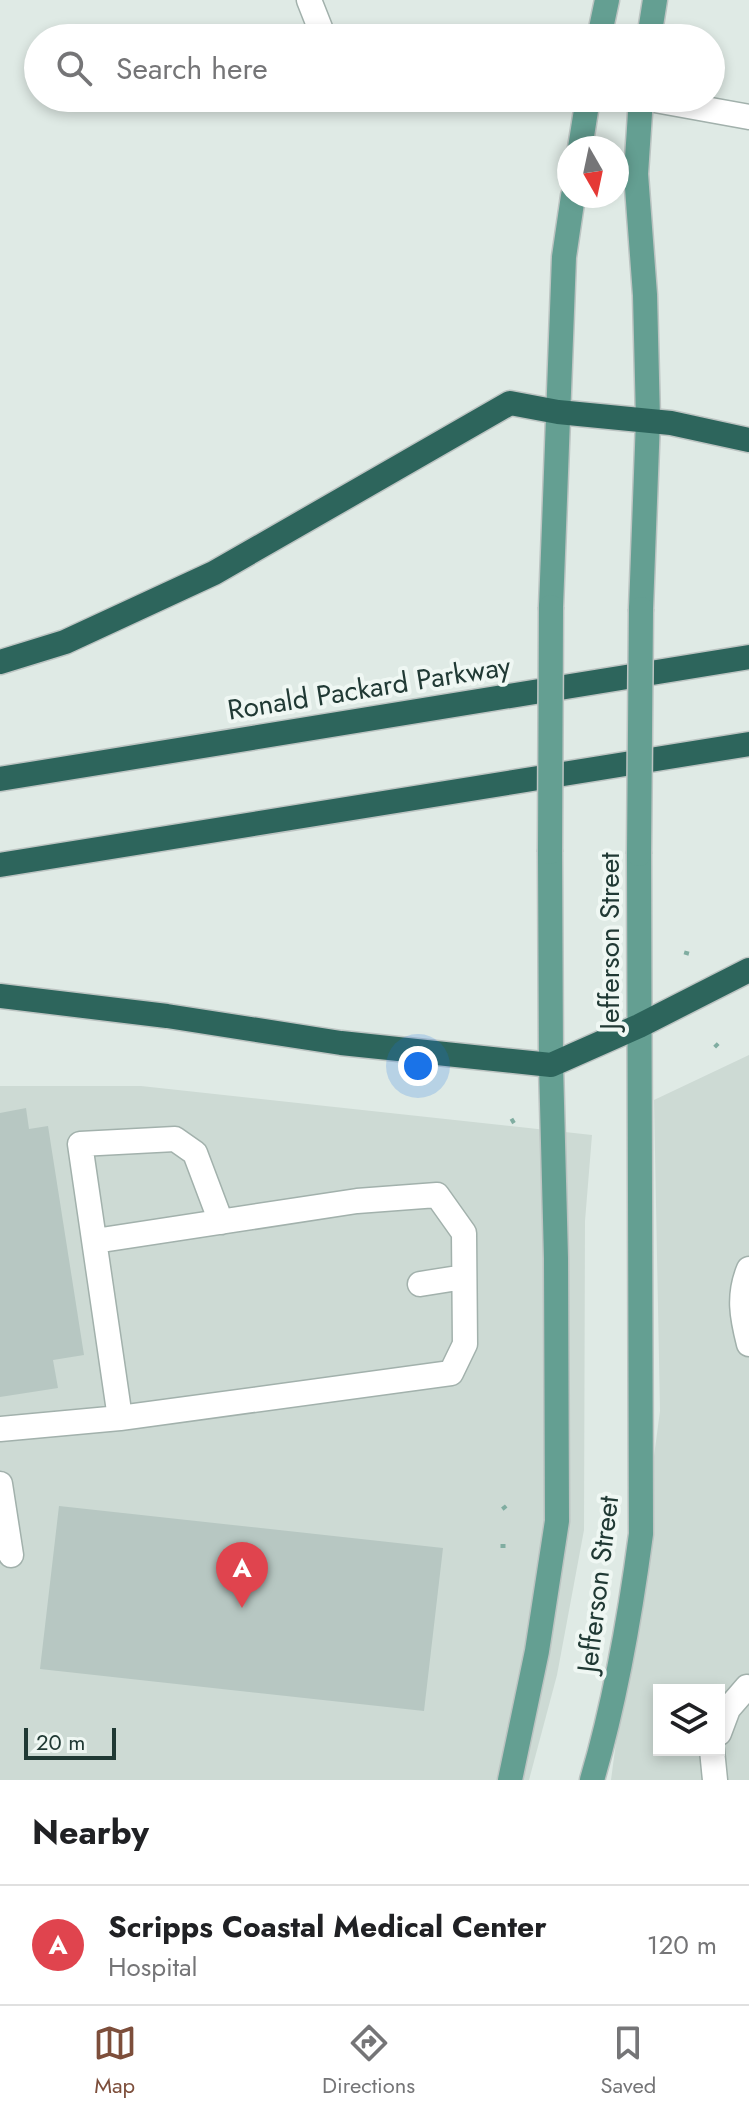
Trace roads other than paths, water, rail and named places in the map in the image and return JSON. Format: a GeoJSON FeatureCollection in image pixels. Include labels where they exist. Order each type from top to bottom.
{"type":"FeatureCollection","features":[{"type":"Feature","properties":{"kind":"highway"},"geometry":{"type":"LineString","coordinates":[[0,662],[65,642],[214,573],[510,403],[558,412],[671,423],[749,440]]}},
{"type":"Feature","properties":{"kind":"highway","name":"Ronald Packard Parkway"},"geometry":{"type":"LineString","coordinates":[[0,779],[749,657]]}},
{"type":"Feature","properties":{"kind":"highway"},"geometry":{"type":"LineString","coordinates":[[0,865],[749,744]]}},
{"type":"Feature","properties":{"kind":"highway"},"geometry":{"type":"LineString","coordinates":[[0,996],[167,1016],[341,1043],[551,1065],[639,1026],[749,970]]}},
{"type":"Feature","properties":{"kind":"main road"},"geometry":{"type":"LineString","coordinates":[[602,24],[607,0]]}},
{"type":"Feature","properties":{"kind":"main road"},"geometry":{"type":"LineString","coordinates":[[651,24],[655,0]]}},
{"type":"Feature","properties":{"kind":"main road"},"geometry":{"type":"LineString","coordinates":[[582,136],[586,112]]}},
{"type":"Feature","properties":{"kind":"main road","name":"Jefferson Street"},"geometry":{"type":"LineString","coordinates":[[592,1780],[611,1710],[631,1609],[641,1534],[639,854],[641,609],[648,420],[645,295],[636,174],[641,112]]}},
{"type":"Feature","properties":{"kind":"main road","name":"Jefferson Street"},"geometry":{"type":"LineString","coordinates":[[510,1780],[537,1651],[557,1521],[556,1258],[551,1065],[551,607],[564,257],[571,208]]}},
{"type":"Feature","properties":{"kind":"street"},"geometry":{"type":"LineString","coordinates":[[309,0],[318,24]]}},
{"type":"Feature","properties":{"kind":"street"},"geometry":{"type":"LineString","coordinates":[[721,112],[749,117]]}},
{"type":"Feature","properties":{"kind":"street"},"geometry":{"type":"LineString","coordinates":[[120,1418],[118,1328],[95,1241],[80,1144],[175,1139],[195,1153],[221,1222]]}},
{"type":"Feature","properties":{"kind":"street"},"geometry":{"type":"LineString","coordinates":[[0,1429],[120,1418],[451,1373],[465,1344],[464,1233],[437,1195],[357,1201],[95,1241]]}},
{"type":"Feature","properties":{"kind":"street"},"geometry":{"type":"LineString","coordinates":[[749,1269],[742,1286],[742,1315],[749,1344]]}},
{"type":"Feature","properties":{"kind":"street"},"geometry":{"type":"LineString","coordinates":[[420,1284],[464,1277]]}},
{"type":"Feature","properties":{"kind":"street"},"geometry":{"type":"LineString","coordinates":[[0,1484],[11,1555]]}},
{"type":"Feature","properties":{"kind":"street"},"geometry":{"type":"LineString","coordinates":[[725,1717],[748,1686]]}},
{"type":"Feature","properties":{"kind":"street"},"geometry":{"type":"LineString","coordinates":[[713,1756],[715,1780]]}},
{"type":"Feature","properties":{"kind":"place","name":"Scripps Coastal Medical Center"},"geometry":{"type":"Point","coordinates":[242,1608]}}]}
